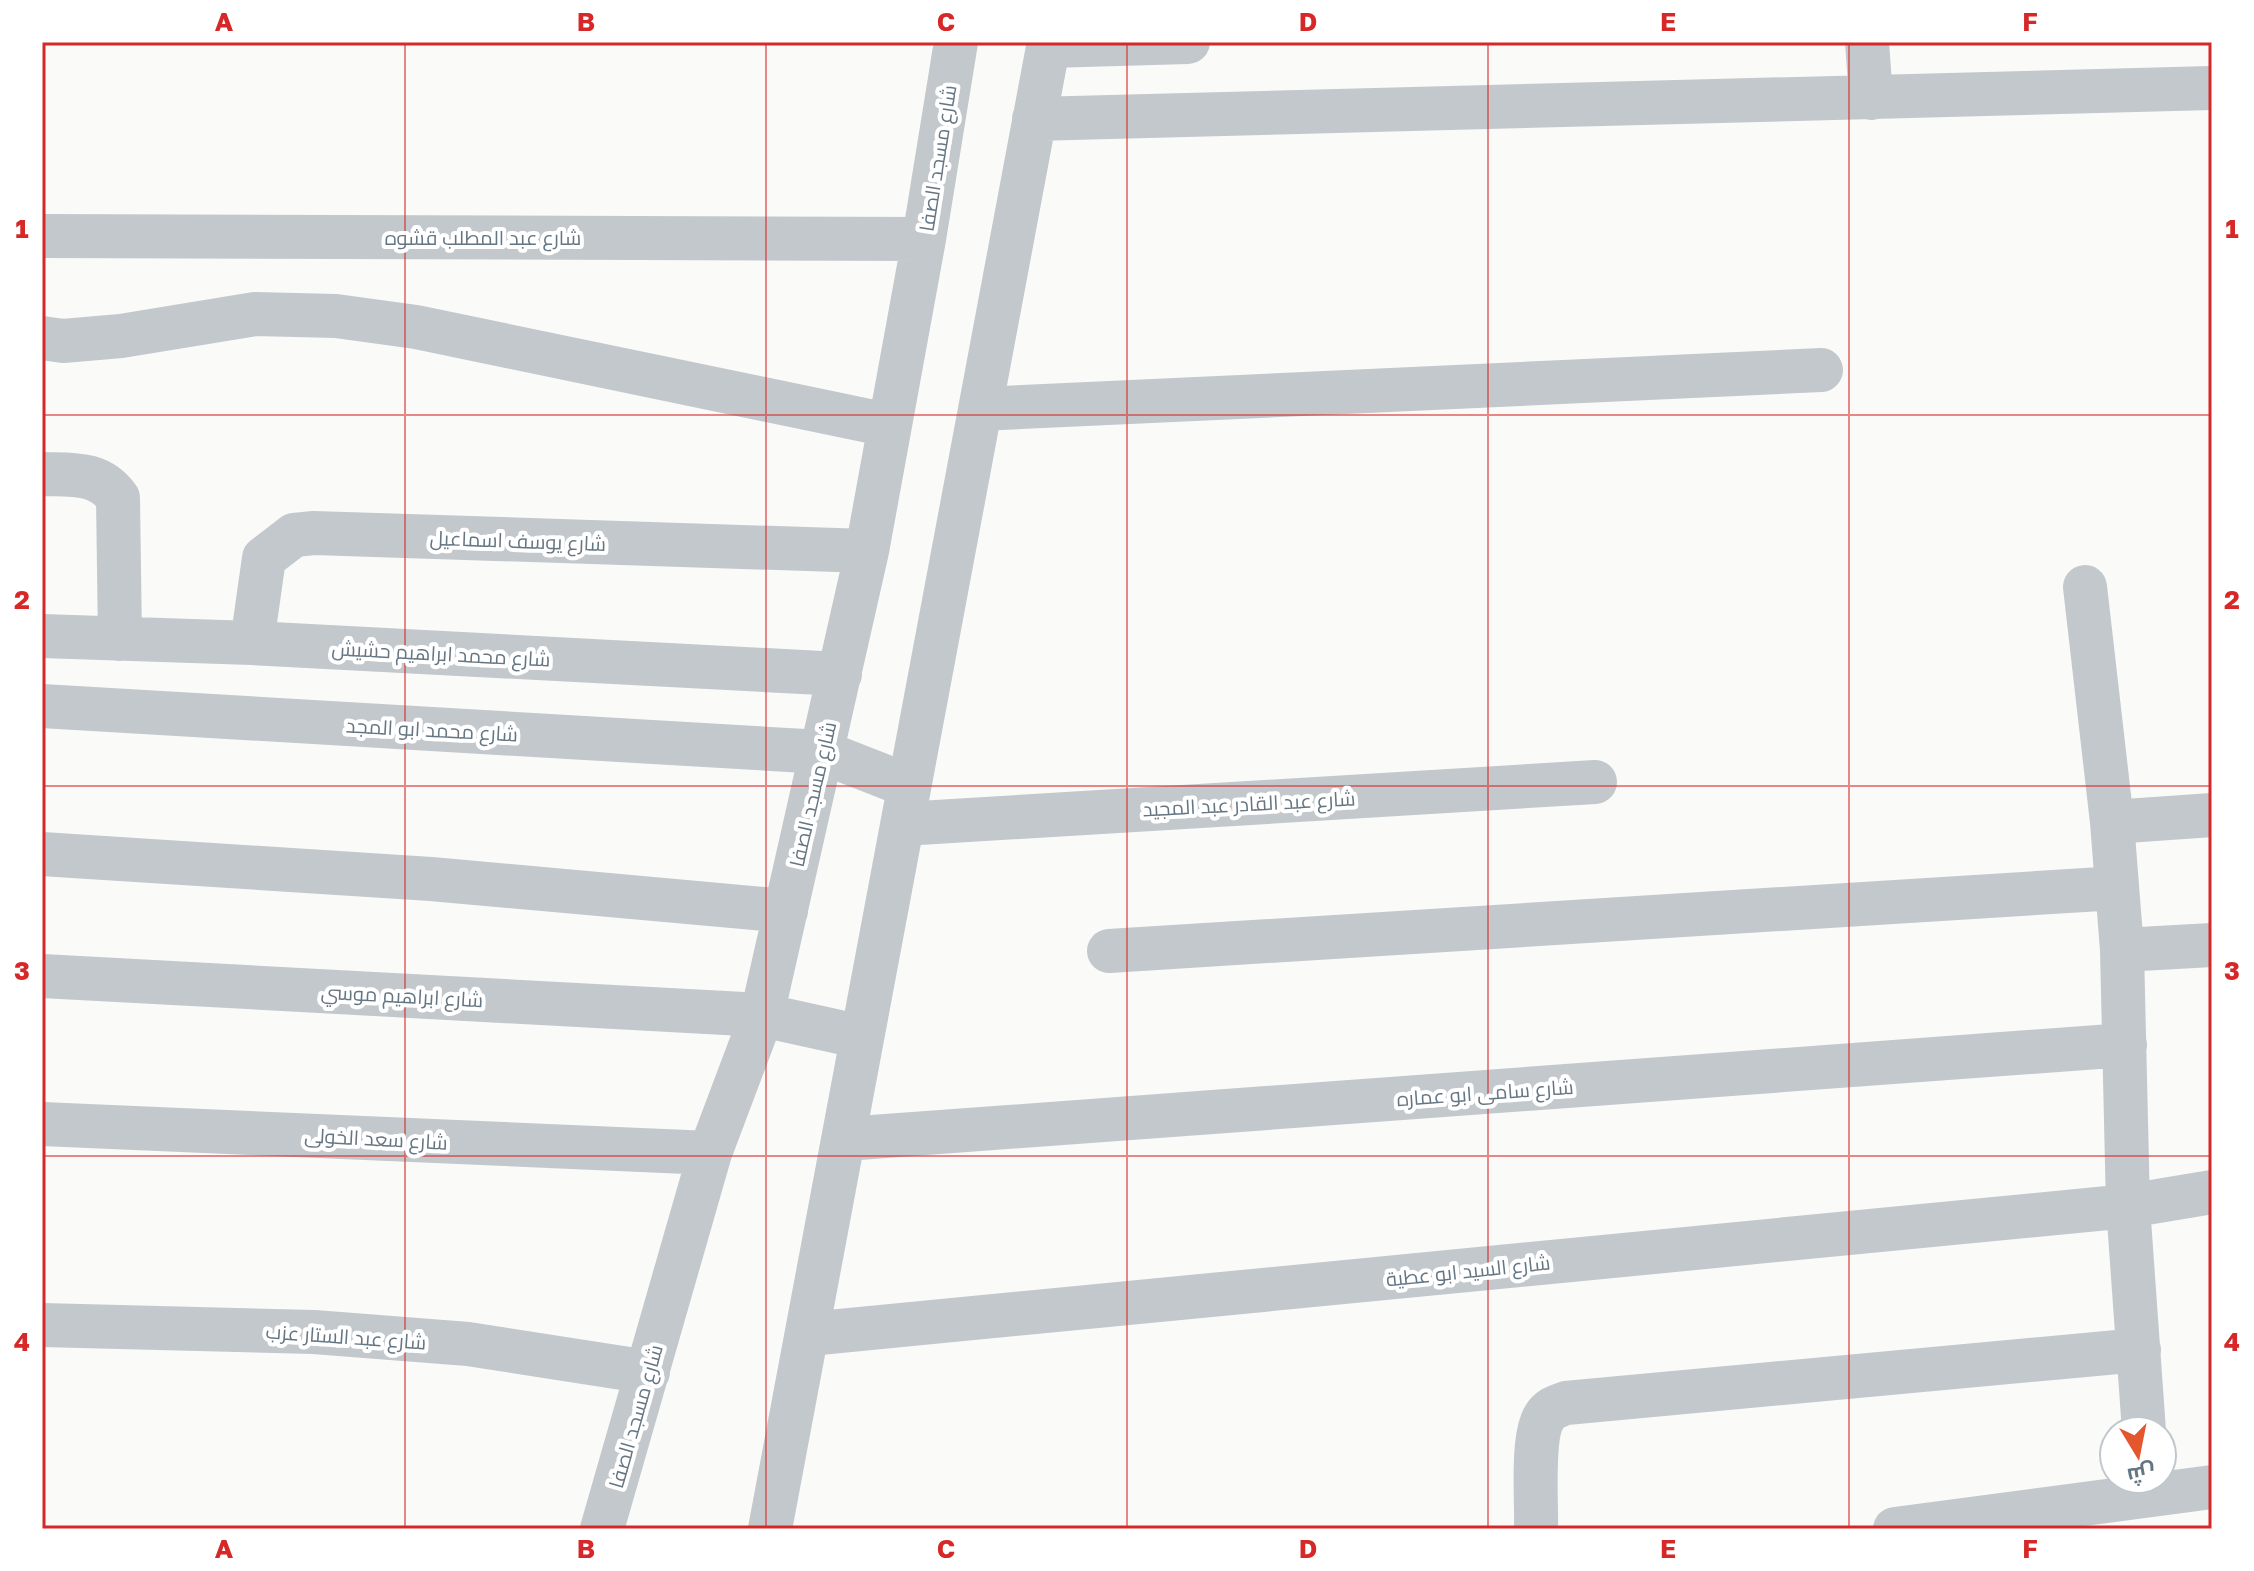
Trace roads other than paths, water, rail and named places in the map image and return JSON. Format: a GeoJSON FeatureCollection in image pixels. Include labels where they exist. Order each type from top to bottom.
{"type":"FeatureCollection","features":[{"type":"Feature","properties":{"kind":"street","name":"شارع مسجد الصفا"},"geometry":{"type":"LineString","coordinates":[[602,1529],[710,1153],[762,1015],[867,551],[924,239],[956,42]]}},
{"type":"Feature","properties":{"kind":"street"},"geometry":{"type":"LineString","coordinates":[[770,1529],[809,1334],[1048,44],[1188,42]]}},
{"type":"Feature","properties":{"kind":"street"},"geometry":{"type":"LineString","coordinates":[[1867,42],[1871,98]]}},
{"type":"Feature","properties":{"kind":"street"},"geometry":{"type":"LineString","coordinates":[[1034,119],[2212,88]]}},
{"type":"Feature","properties":{"kind":"street","name":"شارع عبد المطلب قشوه"},"geometry":{"type":"LineString","coordinates":[[42,236],[924,239]]}},
{"type":"Feature","properties":{"kind":"street"},"geometry":{"type":"LineString","coordinates":[[42,338],[63,341],[121,336],[255,314],[336,316],[416,327],[888,425]]}},
{"type":"Feature","properties":{"kind":"street"},"geometry":{"type":"LineString","coordinates":[[980,409],[1821,370]]}},
{"type":"Feature","properties":{"kind":"street"},"geometry":{"type":"LineString","coordinates":[[42,474],[97,477],[109,485],[118,498],[120,639]]}},
{"type":"Feature","properties":{"kind":"street","name":"شارع يوسف اسماعيل"},"geometry":{"type":"LineString","coordinates":[[252,643],[264,558],[294,535],[314,533],[867,551]]}},
{"type":"Feature","properties":{"kind":"street"},"geometry":{"type":"LineString","coordinates":[[2085,587],[2112,822],[2122,950],[2128,1206],[2143,1415]]}},
{"type":"Feature","properties":{"kind":"street","name":"شارع محمد ابراهيم حشيش"},"geometry":{"type":"LineString","coordinates":[[42,636],[252,643],[840,674]]}},
{"type":"Feature","properties":{"kind":"street","name":"شارع محمد ابو المجد"},"geometry":{"type":"LineString","coordinates":[[42,706],[822,752],[906,805]]}},
{"type":"Feature","properties":{"kind":"street","name":"شارع عبد القادر عبد المجيد"},"geometry":{"type":"LineString","coordinates":[[906,805],[1595,782]]}},
{"type":"Feature","properties":{"kind":"street"},"geometry":{"type":"LineString","coordinates":[[2112,822],[2212,815]]}},
{"type":"Feature","properties":{"kind":"street"},"geometry":{"type":"LineString","coordinates":[[42,854],[431,879],[786,911]]}},
{"type":"Feature","properties":{"kind":"street"},"geometry":{"type":"LineString","coordinates":[[1109,951],[2117,888]]}},
{"type":"Feature","properties":{"kind":"street"},"geometry":{"type":"LineString","coordinates":[[2122,950],[2212,945]]}},
{"type":"Feature","properties":{"kind":"street","name":"شارع ابراهيم موسي"},"geometry":{"type":"LineString","coordinates":[[42,976],[762,1015],[862,1037]]}},
{"type":"Feature","properties":{"kind":"street","name":"شارع سامى ابو عماره"},"geometry":{"type":"LineString","coordinates":[[845,1139],[2125,1045]]}},
{"type":"Feature","properties":{"kind":"street","name":"شارع سعد الخولى"},"geometry":{"type":"LineString","coordinates":[[42,1124],[710,1153]]}},
{"type":"Feature","properties":{"kind":"street","name":"شارع السيد ابو عطية"},"geometry":{"type":"LineString","coordinates":[[809,1334],[2128,1206],[2212,1192]]}},
{"type":"Feature","properties":{"kind":"street","name":"شارع عبد الستار عزب"},"geometry":{"type":"LineString","coordinates":[[42,1325],[314,1332],[468,1344],[648,1372]]}},
{"type":"Feature","properties":{"kind":"street"},"geometry":{"type":"LineString","coordinates":[[1536,1529],[1539,1437],[1543,1418],[1552,1408],[1566,1403],[2139,1350]]}},
{"type":"Feature","properties":{"kind":"street"},"geometry":{"type":"LineString","coordinates":[[1895,1529],[2148,1501],[2212,1487]]}}]}
